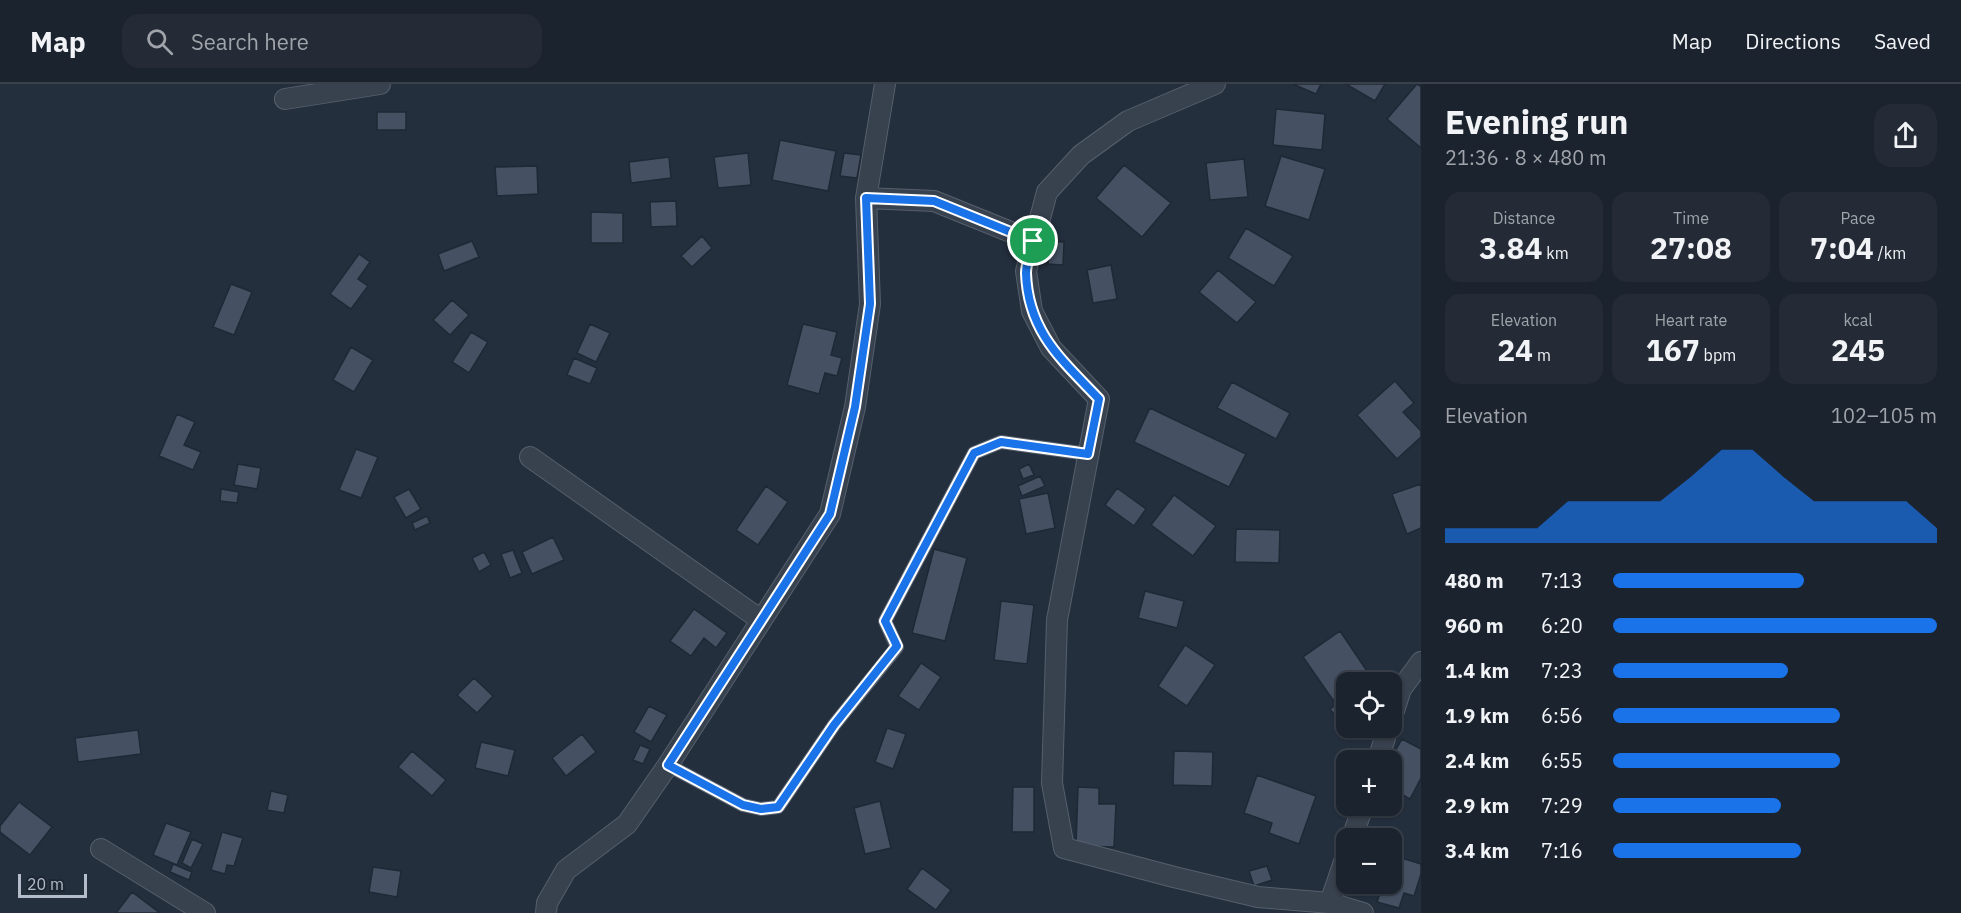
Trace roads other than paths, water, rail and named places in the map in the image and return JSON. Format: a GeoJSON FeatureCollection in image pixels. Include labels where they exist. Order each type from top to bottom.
{"type":"FeatureCollection","features":[{"type":"Feature","properties":{"kind":"street"},"geometry":{"type":"LineString","coordinates":[[285,99],[380,84]]}},
{"type":"Feature","properties":{"kind":"street"},"geometry":{"type":"LineString","coordinates":[[546,913],[547,903],[566,870],[627,824],[668,765],[830,514],[855,407],[870,304],[866,198],[885,84]]}},
{"type":"Feature","properties":{"kind":"street"},"geometry":{"type":"LineString","coordinates":[[1215,84],[1128,121],[1081,155],[1047,192],[1026,271],[1032,311],[1051,348],[1099,399],[1057,620],[1052,783],[1064,848],[1174,877],[1258,905],[1330,903],[1363,913]]}},
{"type":"Feature","properties":{"kind":"street"},"geometry":{"type":"LineString","coordinates":[[866,198],[934,201],[1033,241]]}},
{"type":"Feature","properties":{"kind":"street"},"geometry":{"type":"LineString","coordinates":[[530,457],[761,620]]}},
{"type":"Feature","properties":{"kind":"street"},"geometry":{"type":"LineString","coordinates":[[1402,688],[1421,662]]}},
{"type":"Feature","properties":{"kind":"street"},"geometry":{"type":"LineString","coordinates":[[101,849],[205,913]]}},
{"type":"Feature","properties":{"kind":"street"},"geometry":{"type":"LineString","coordinates":[[1330,903],[1336,885]]}},
{"type":"Feature","properties":{"kind":"lane"},"geometry":{"type":"LineString","coordinates":[[668,765],[743,805],[761,809],[778,807],[834,725],[897,646],[885,621],[974,453],[1001,442],[1088,454]]}}]}
